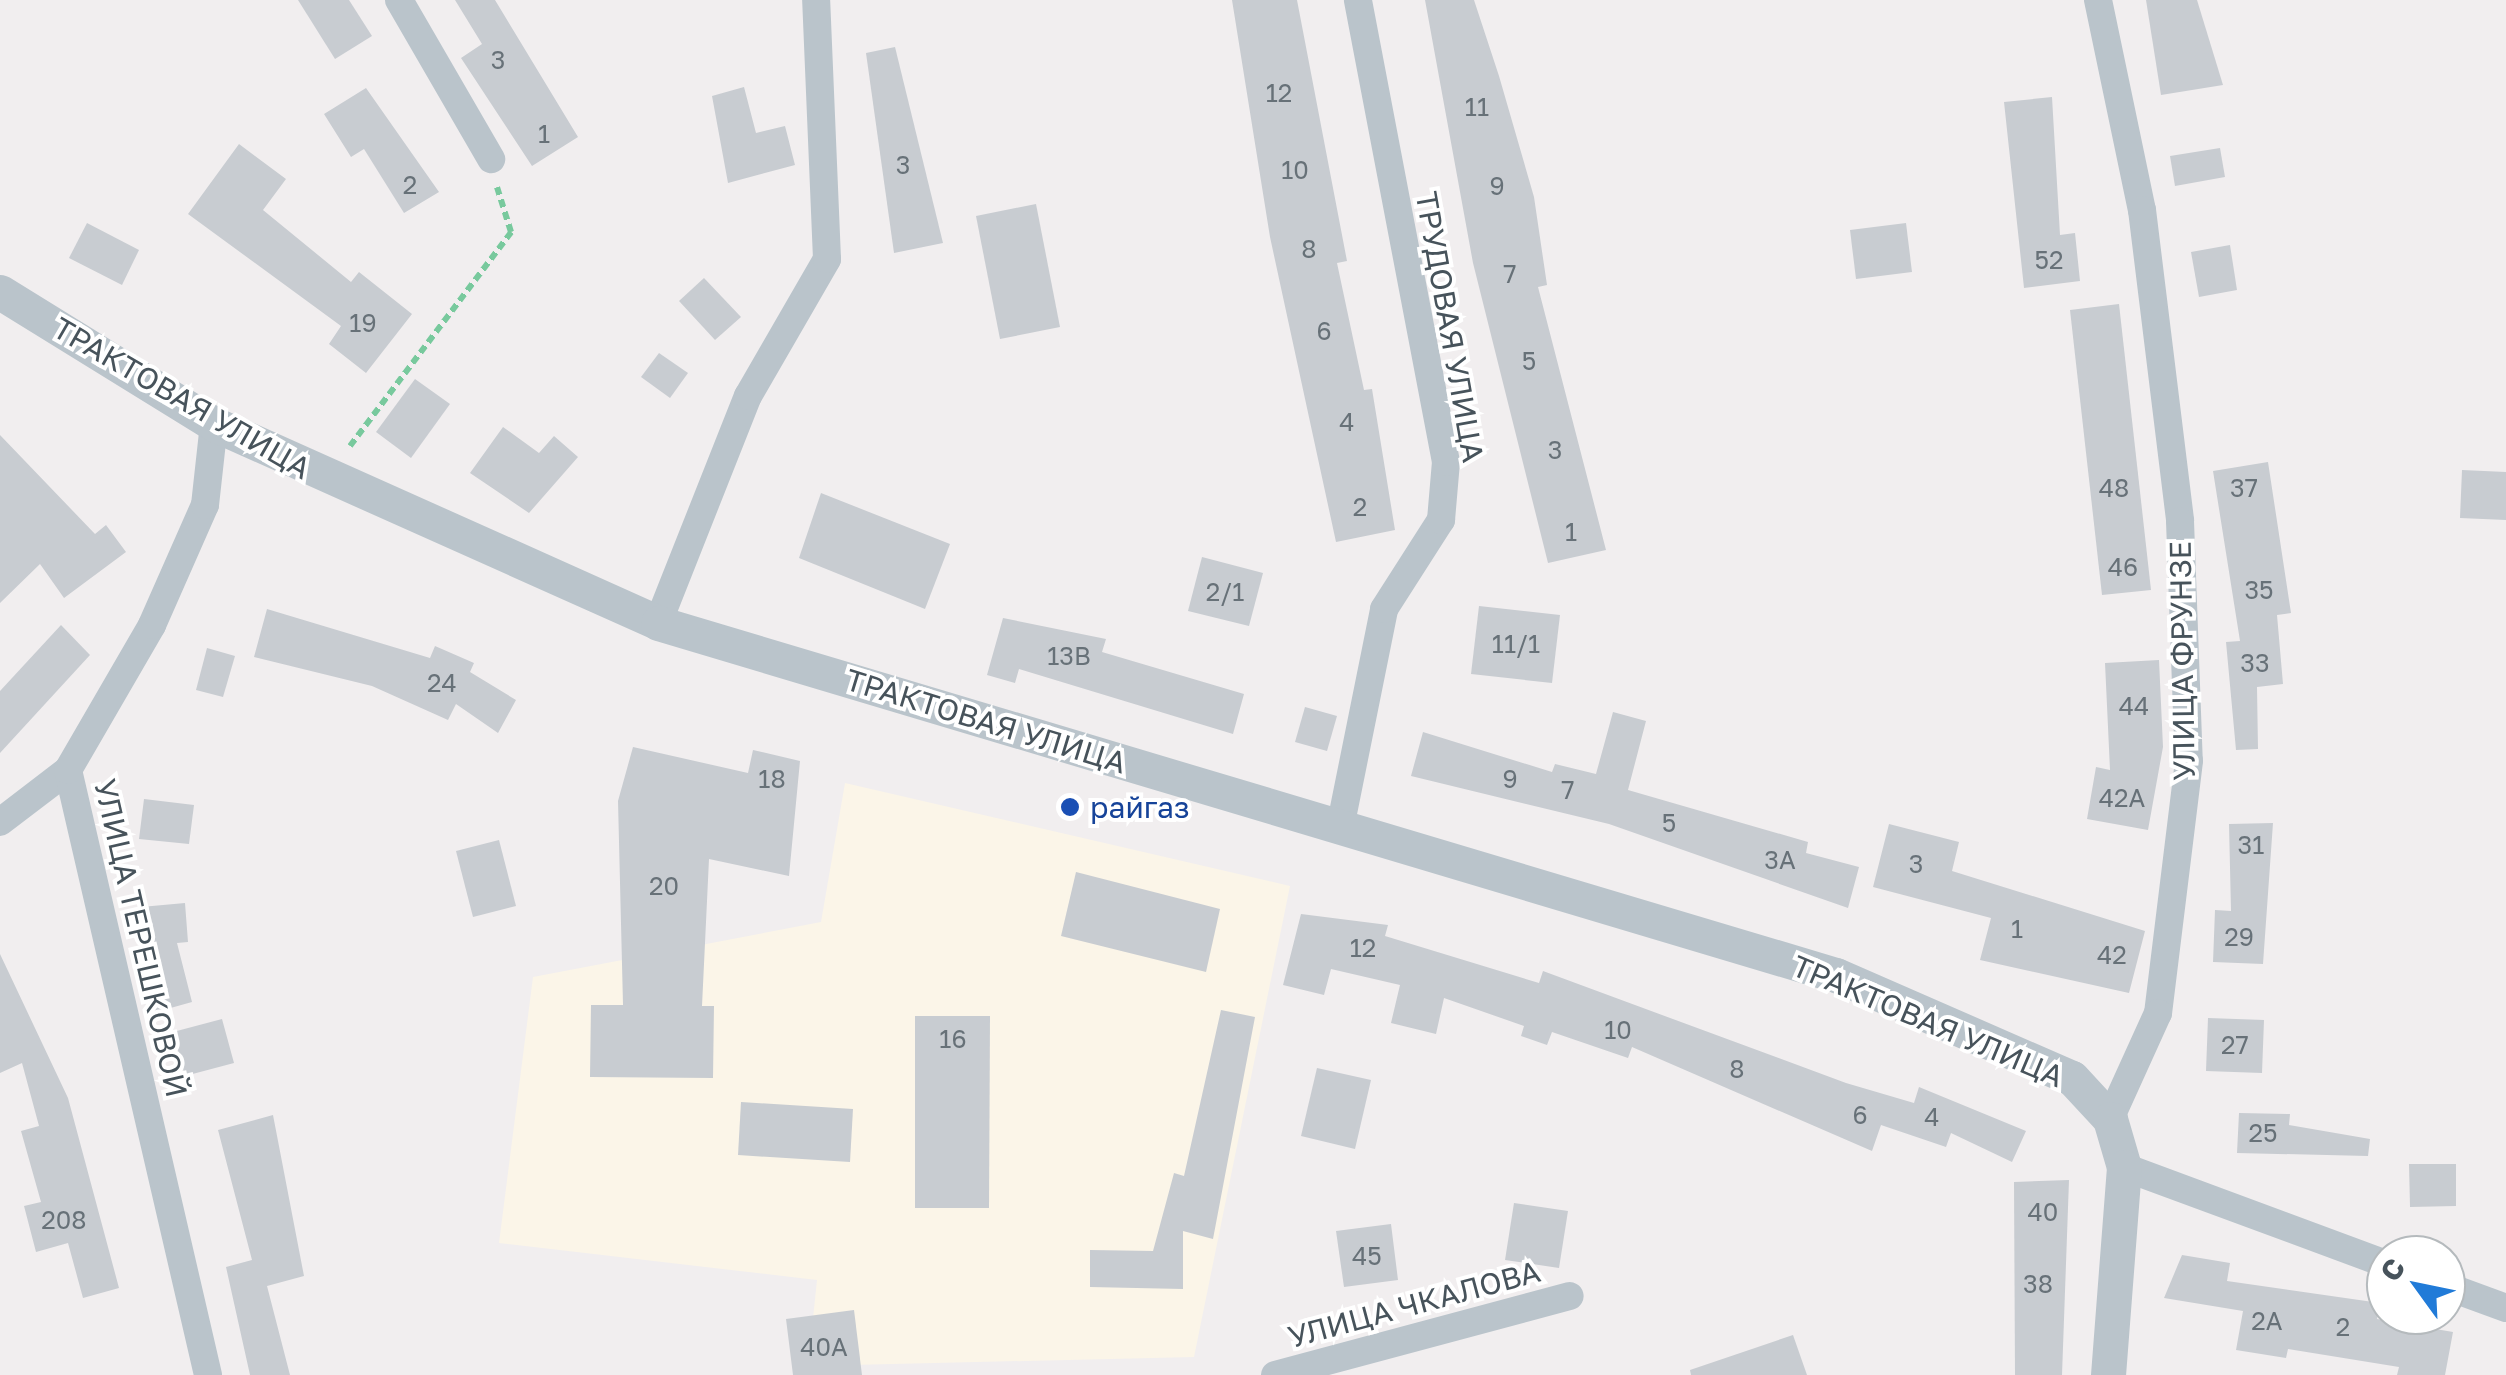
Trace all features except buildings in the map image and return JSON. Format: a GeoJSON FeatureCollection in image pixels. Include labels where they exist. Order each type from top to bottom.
{"type":"FeatureCollection","features":[{"type":"Feature","properties":{"kind":"street"},"geometry":{"type":"LineString","coordinates":[[399,0],[492,159]]}},
{"type":"Feature","properties":{"kind":"street"},"geometry":{"type":"LineString","coordinates":[[658,623],[748,396],[827,259],[816,0]]}},
{"type":"Feature","properties":{"kind":"street","name":"ТРУДОВАЯ УЛИЦА"},"geometry":{"type":"LineString","coordinates":[[1340,828],[1384,609],[1441,520],[1446,462],[1358,0]]}},
{"type":"Feature","properties":{"kind":"street","name":"УЛИЦА ФРУНЗЕ"},"geometry":{"type":"LineString","coordinates":[[2098,0],[2142,210],[2178,501],[2189,760],[2158,1013],[2110,1119]]}},
{"type":"Feature","properties":{"kind":"street","name":"ТРАКТОВАЯ УЛИЦА"},"geometry":{"type":"LineString","coordinates":[[0,292],[214,424],[326,480],[658,623],[1836,975],[2072,1078],[2110,1119]]}},
{"type":"Feature","properties":{"kind":"street","name":"УЛИЦА ТЕРЕШКОВОЙ"},"geometry":{"type":"LineString","coordinates":[[208,1375],[68,770],[152,625],[205,505],[214,424]]}},
{"type":"Feature","properties":{"kind":"street"},"geometry":{"type":"LineString","coordinates":[[0,822],[68,770]]}},
{"type":"Feature","properties":{"kind":"street"},"geometry":{"type":"LineString","coordinates":[[2108,1375],[2124,1167],[2110,1119]]}},
{"type":"Feature","properties":{"kind":"street"},"geometry":{"type":"LineString","coordinates":[[2124,1167],[2366,1257]]}},
{"type":"Feature","properties":{"kind":"street"},"geometry":{"type":"LineString","coordinates":[[2466,1293],[2506,1308]]}},
{"type":"Feature","properties":{"kind":"street","name":"УЛИЦА ЧКАЛОВА"},"geometry":{"type":"LineString","coordinates":[[1275,1375],[1570,1296]]}},
{"type":"Feature","properties":{"kind":"path"},"geometry":{"type":"LineString","coordinates":[[326,480],[511,232],[492,159]]}},
{"type":"Feature","properties":{"kind":"shaded area","name":"райгаз"},"geometry":{"type":"Polygon","coordinates":[[[845,783],[1290,886],[1194,1357],[808,1366],[817,1280],[499,1243],[533,977],[821,922],[845,783]]]}},
{"type":"Feature","properties":{"kind":"place","name":"райгаз"},"geometry":{"type":"Point","coordinates":[1070,807]}}]}
